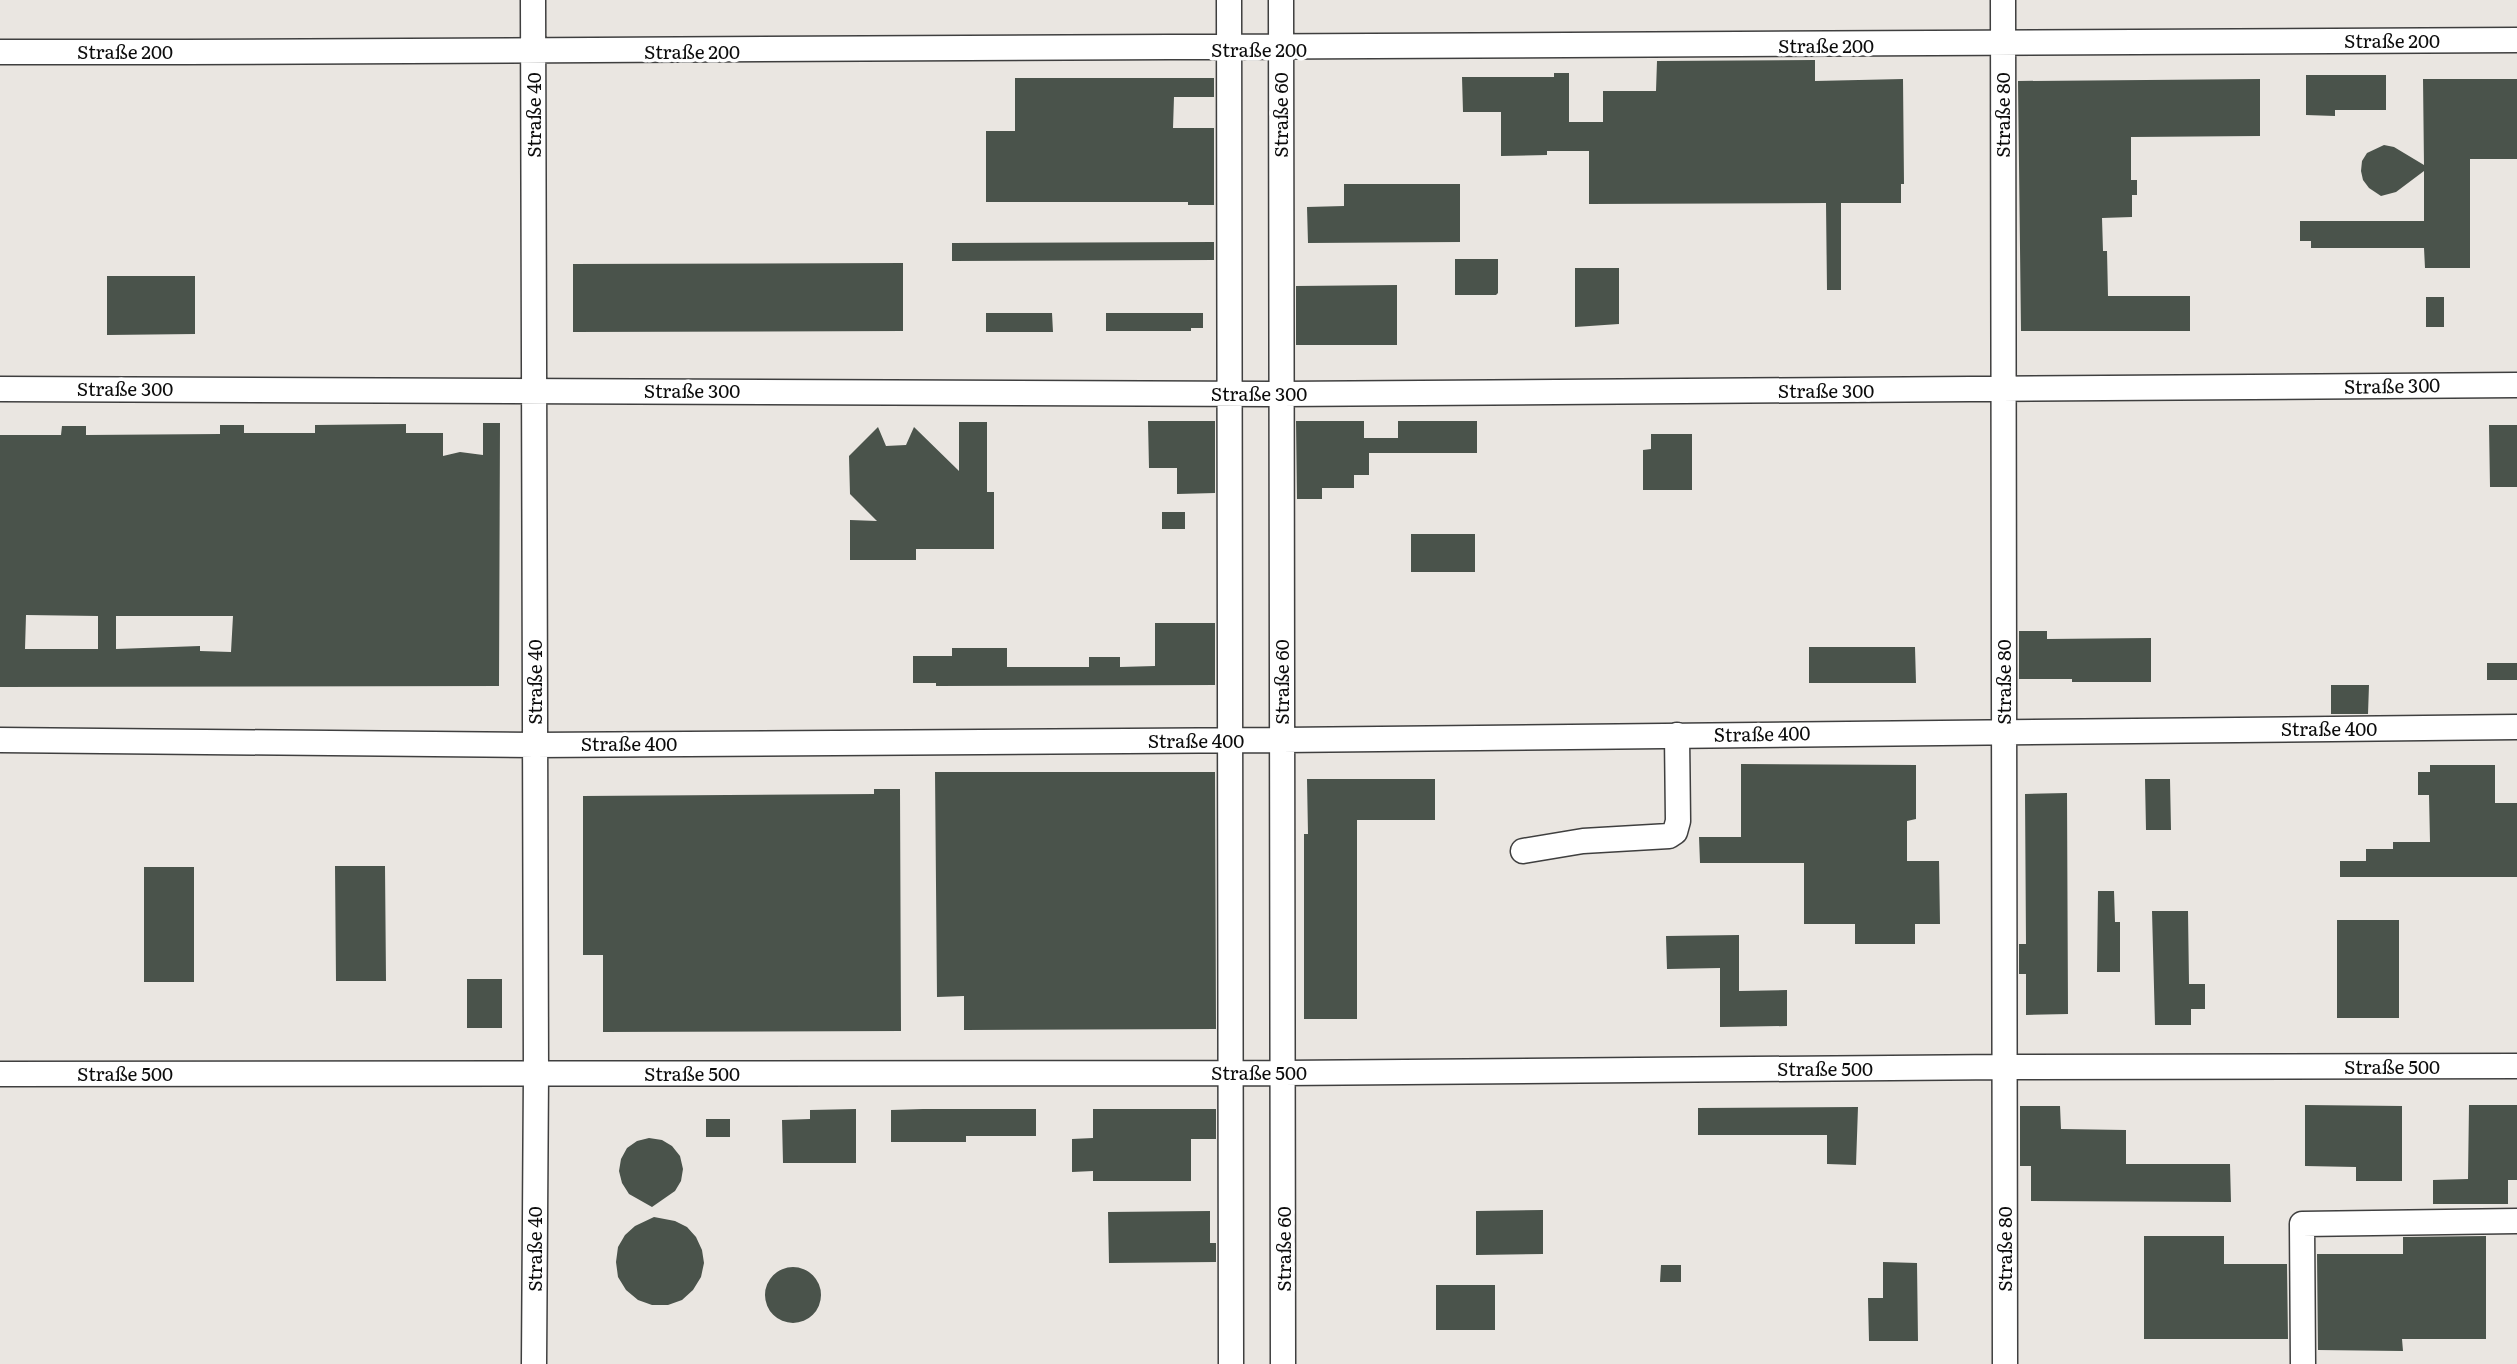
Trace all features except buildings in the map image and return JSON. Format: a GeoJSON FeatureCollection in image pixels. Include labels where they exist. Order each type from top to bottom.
{"type":"FeatureCollection","features":[{"type":"Feature","properties":{"kind":"street","name":"Straße 40"},"geometry":{"type":"LineString","coordinates":[[534,0],[534,1364]]}},
{"type":"Feature","properties":{"kind":"street"},"geometry":{"type":"LineString","coordinates":[[1229,0],[1231,1364]]}},
{"type":"Feature","properties":{"kind":"street","name":"Straße 60"},"geometry":{"type":"LineString","coordinates":[[1281,0],[1283,1364]]}},
{"type":"Feature","properties":{"kind":"street","name":"Straße 80"},"geometry":{"type":"LineString","coordinates":[[2003,0],[2005,1364]]}},
{"type":"Feature","properties":{"kind":"street","name":"Straße 200"},"geometry":{"type":"LineString","coordinates":[[0,52],[1281,50],[2517,40]]}},
{"type":"Feature","properties":{"kind":"street","name":"Straße 300"},"geometry":{"type":"LineString","coordinates":[[0,388],[1282,394],[2517,385]]}},
{"type":"Feature","properties":{"kind":"street","name":"Straße 400"},"geometry":{"type":"LineString","coordinates":[[0,740],[535,745],[1232,741],[2517,727]]}},
{"type":"Feature","properties":{"kind":"street"},"geometry":{"type":"LineString","coordinates":[[1523,850],[1583,841],[1669,836],[1675,832],[1678,821],[1677,735]]}},
{"type":"Feature","properties":{"kind":"street","name":"Straße 500"},"geometry":{"type":"LineString","coordinates":[[0,1074],[1284,1073],[2517,1066]]}},
{"type":"Feature","properties":{"kind":"street"},"geometry":{"type":"LineString","coordinates":[[2303,1364],[2302,1224],[2517,1221]]}},
{"type":"Feature","properties":{"kind":"shaded area"},"geometry":{"type":"Polygon","coordinates":[[[0,0],[2517,0],[2517,1364],[0,1364],[0,0]]]}}]}
